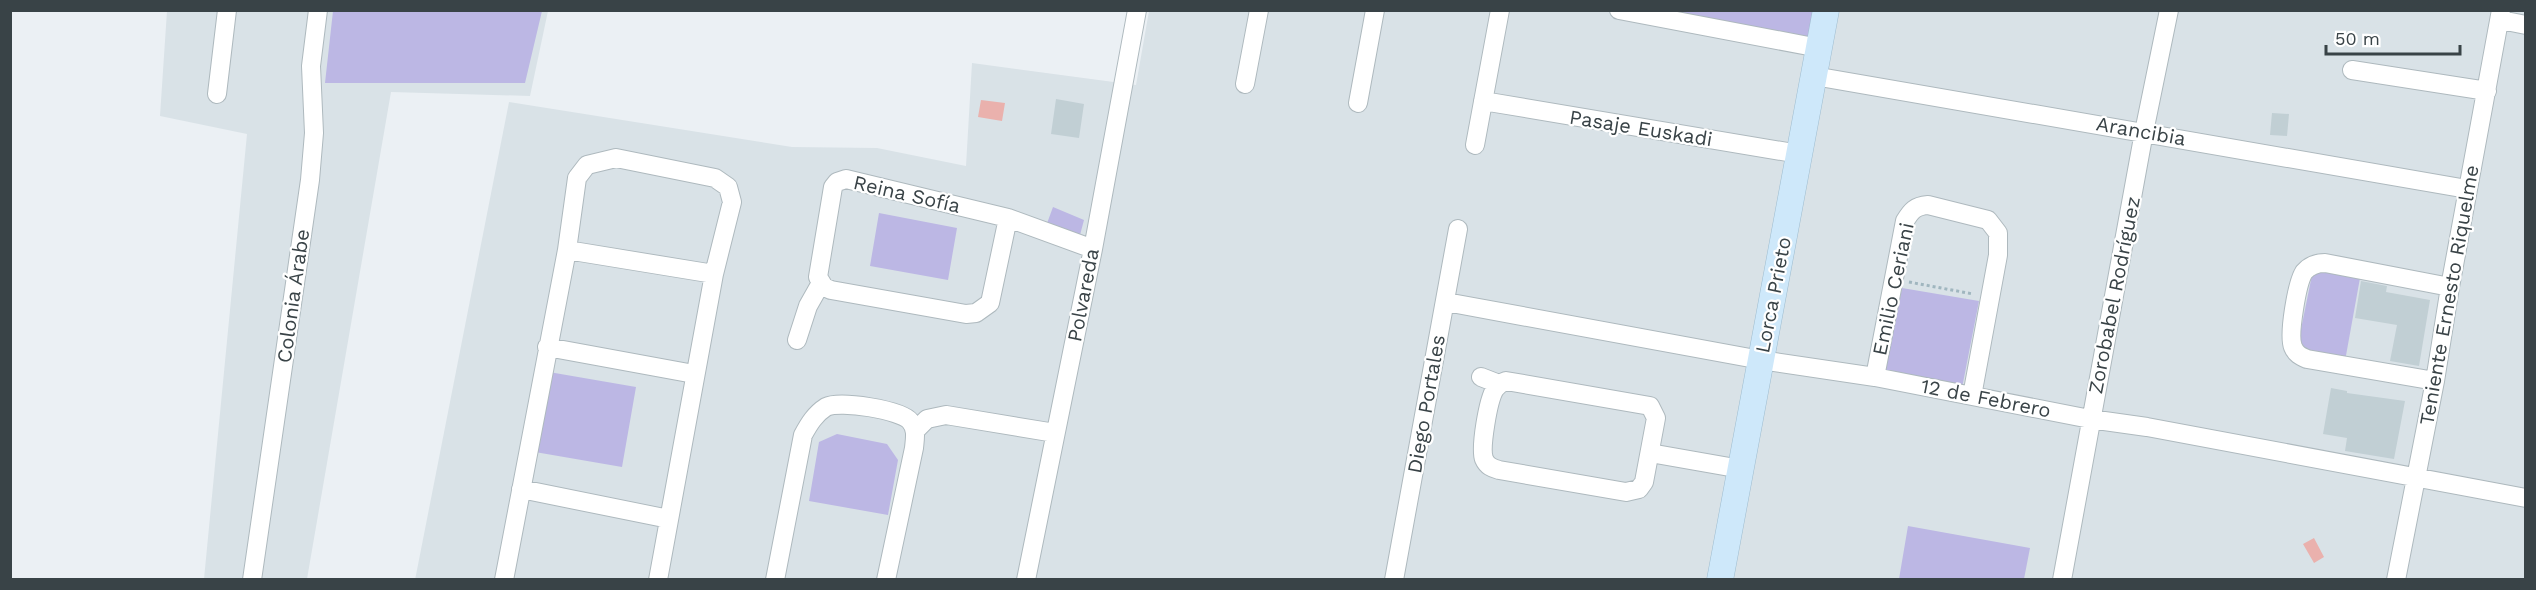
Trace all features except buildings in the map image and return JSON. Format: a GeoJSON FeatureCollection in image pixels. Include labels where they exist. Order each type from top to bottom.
{"type":"FeatureCollection","features":[{"type":"Feature","properties":{"kind":"main road","name":"Lorca Prieto"},"geometry":{"type":"LineString","coordinates":[[1720,579],[1826,10]]}},
{"type":"Feature","properties":{"kind":"street"},"geometry":{"type":"LineString","coordinates":[[217,94],[226,10]]}},
{"type":"Feature","properties":{"kind":"street","name":"Colonia Árabe"},"geometry":{"type":"LineString","coordinates":[[252,579],[310,180],[314,133],[311,66],[318,10]]}},
{"type":"Feature","properties":{"kind":"street","name":"Polvareda"},"geometry":{"type":"LineString","coordinates":[[1026,579],[1093,249],[1137,10]]}},
{"type":"Feature","properties":{"kind":"street"},"geometry":{"type":"LineString","coordinates":[[1245,84],[1258,10]]}},
{"type":"Feature","properties":{"kind":"street"},"geometry":{"type":"LineString","coordinates":[[1358,103],[1375,10]]}},
{"type":"Feature","properties":{"kind":"street"},"geometry":{"type":"LineString","coordinates":[[1475,145],[1500,10]]}},
{"type":"Feature","properties":{"kind":"street"},"geometry":{"type":"LineString","coordinates":[[1619,10],[1819,48]]}},
{"type":"Feature","properties":{"kind":"street","name":"Zorobabel Rodríguez"},"geometry":{"type":"LineString","coordinates":[[2062,579],[2090,419],[2169,10]]}},
{"type":"Feature","properties":{"kind":"street"},"geometry":{"type":"LineString","coordinates":[[2501,15],[2526,25]]}},
{"type":"Feature","properties":{"kind":"street","name":"Teniente Ernesto Riquelme"},"geometry":{"type":"LineString","coordinates":[[2396,579],[2435,381],[2450,287],[2501,15]]}},
{"type":"Feature","properties":{"kind":"street"},"geometry":{"type":"LineString","coordinates":[[2352,70],[2487,91]]}},
{"type":"Feature","properties":{"kind":"street","name":"Arancibia"},"geometry":{"type":"LineString","coordinates":[[1814,76],[2468,189]]}},
{"type":"Feature","properties":{"kind":"street","name":"Pasaje Euskadi"},"geometry":{"type":"LineString","coordinates":[[1483,101],[1799,154]]}},
{"type":"Feature","properties":{"kind":"street"},"geometry":{"type":"LineString","coordinates":[[504,579],[567,250],[577,178],[586,165],[616,158],[715,178],[728,187],[732,202],[714,274],[694,374],[658,579]]}},
{"type":"Feature","properties":{"kind":"street","name":"Reina Sofía"},"geometry":{"type":"LineString","coordinates":[[797,340],[804,315],[821,283],[817,270],[833,187],[840,180],[850,179],[1008,218],[1093,249]]}},
{"type":"Feature","properties":{"kind":"street","name":"Emilio Ceriani"},"geometry":{"type":"LineString","coordinates":[[1875,376],[1905,221],[1910,212],[1918,206],[1928,206],[1982,218],[1993,225],[1998,233],[1999,243],[1972,396]]}},
{"type":"Feature","properties":{"kind":"street"},"geometry":{"type":"LineString","coordinates":[[821,283],[831,290],[966,314],[976,313],[990,303],[1008,218]]}},
{"type":"Feature","properties":{"kind":"street","name":"Diego Portales"},"geometry":{"type":"LineString","coordinates":[[1394,579],[1458,229]]}},
{"type":"Feature","properties":{"kind":"street"},"geometry":{"type":"LineString","coordinates":[[567,250],[714,274]]}},
{"type":"Feature","properties":{"kind":"street"},"geometry":{"type":"LineString","coordinates":[[2435,381],[2307,359],[2298,355],[2294,349],[2291,331],[2301,280],[2305,272],[2316,263],[2450,287]]}},
{"type":"Feature","properties":{"kind":"street","name":"12 de Febrero"},"geometry":{"type":"LineString","coordinates":[[1446,302],[1761,360],[1875,376],[2090,419],[2146,427],[2526,498]]}},
{"type":"Feature","properties":{"kind":"street"},"geometry":{"type":"LineString","coordinates":[[547,347],[694,374]]}},
{"type":"Feature","properties":{"kind":"street"},"geometry":{"type":"LineString","coordinates":[[1481,377],[1500,384]]}},
{"type":"Feature","properties":{"kind":"street"},"geometry":{"type":"LineString","coordinates":[[1510,381],[1650,406],[1656,417],[1644,482],[1639,489],[1633,492],[1494,468],[1486,463],[1482,450],[1490,400],[1500,384],[1510,381]]}},
{"type":"Feature","properties":{"kind":"street"},"geometry":{"type":"LineString","coordinates":[[775,579],[803,435],[811,421],[828,406],[842,403],[903,415],[912,422],[915,430],[914,448],[886,579]]}},
{"type":"Feature","properties":{"kind":"street"},"geometry":{"type":"LineString","coordinates":[[915,430],[927,419],[946,415],[1055,433]]}},
{"type":"Feature","properties":{"kind":"street"},"geometry":{"type":"LineString","coordinates":[[1650,453],[1741,470]]}},
{"type":"Feature","properties":{"kind":"street"},"geometry":{"type":"LineString","coordinates":[[521,489],[669,519]]}},
{"type":"Feature","properties":{"kind":"path"},"geometry":{"type":"LineString","coordinates":[[1893,279],[1990,298]]}},
{"type":"Feature","properties":{"kind":"shaded area"},"geometry":{"type":"Polygon","coordinates":[[[333,10],[542,11],[525,83],[325,83],[333,10]]]}},
{"type":"Feature","properties":{"kind":"shaded area"},"geometry":{"type":"Polygon","coordinates":[[[1826,10],[1819,48],[1619,11],[1826,10]]]}},
{"type":"Feature","properties":{"kind":"shaded area"},"geometry":{"type":"Polygon","coordinates":[[[167,11],[548,11],[530,96],[391,92],[307,579],[204,579],[247,134],[160,116],[167,11]]]}},
{"type":"Feature","properties":{"kind":"shaded area"},"geometry":{"type":"Polygon","coordinates":[[[1149,11],[2525,11],[2525,579],[415,580],[509,102],[792,147],[877,148],[966,166],[972,63],[1136,85],[1149,11]]]}},
{"type":"Feature","properties":{"kind":"shaded area"},"geometry":{"type":"Polygon","coordinates":[[[981,100],[1005,103],[1002,121],[978,117],[981,100]]]}},
{"type":"Feature","properties":{"kind":"shaded area"},"geometry":{"type":"Polygon","coordinates":[[[1053,207],[1084,220],[1076,250],[1042,237],[1053,207]]]}},
{"type":"Feature","properties":{"kind":"shaded area"},"geometry":{"type":"Polygon","coordinates":[[[879,213],[957,228],[948,280],[870,266],[879,213]]]}},
{"type":"Feature","properties":{"kind":"shaded area"},"geometry":{"type":"Polygon","coordinates":[[[2320,270],[2360,278],[2345,361],[2306,351],[2299,339],[2312,275],[2320,270]]]}},
{"type":"Feature","properties":{"kind":"shaded area"},"geometry":{"type":"Polygon","coordinates":[[[1902,288],[1979,301],[1962,388],[1885,373],[1902,288]]]}},
{"type":"Feature","properties":{"kind":"shaded area"},"geometry":{"type":"Polygon","coordinates":[[[549,372],[636,387],[622,467],[535,452],[549,372]]]}},
{"type":"Feature","properties":{"kind":"shaded area"},"geometry":{"type":"Polygon","coordinates":[[[837,434],[887,444],[898,460],[888,515],[809,501],[819,442],[837,434]]]}},
{"type":"Feature","properties":{"kind":"shaded area"},"geometry":{"type":"Polygon","coordinates":[[[1908,526],[2030,548],[2024,579],[1899,579],[1908,526]]]}},
{"type":"Feature","properties":{"kind":"shaded area"},"geometry":{"type":"Polygon","coordinates":[[[2314,538],[2324,557],[2314,563],[2303,544],[2314,538]]]}}]}
